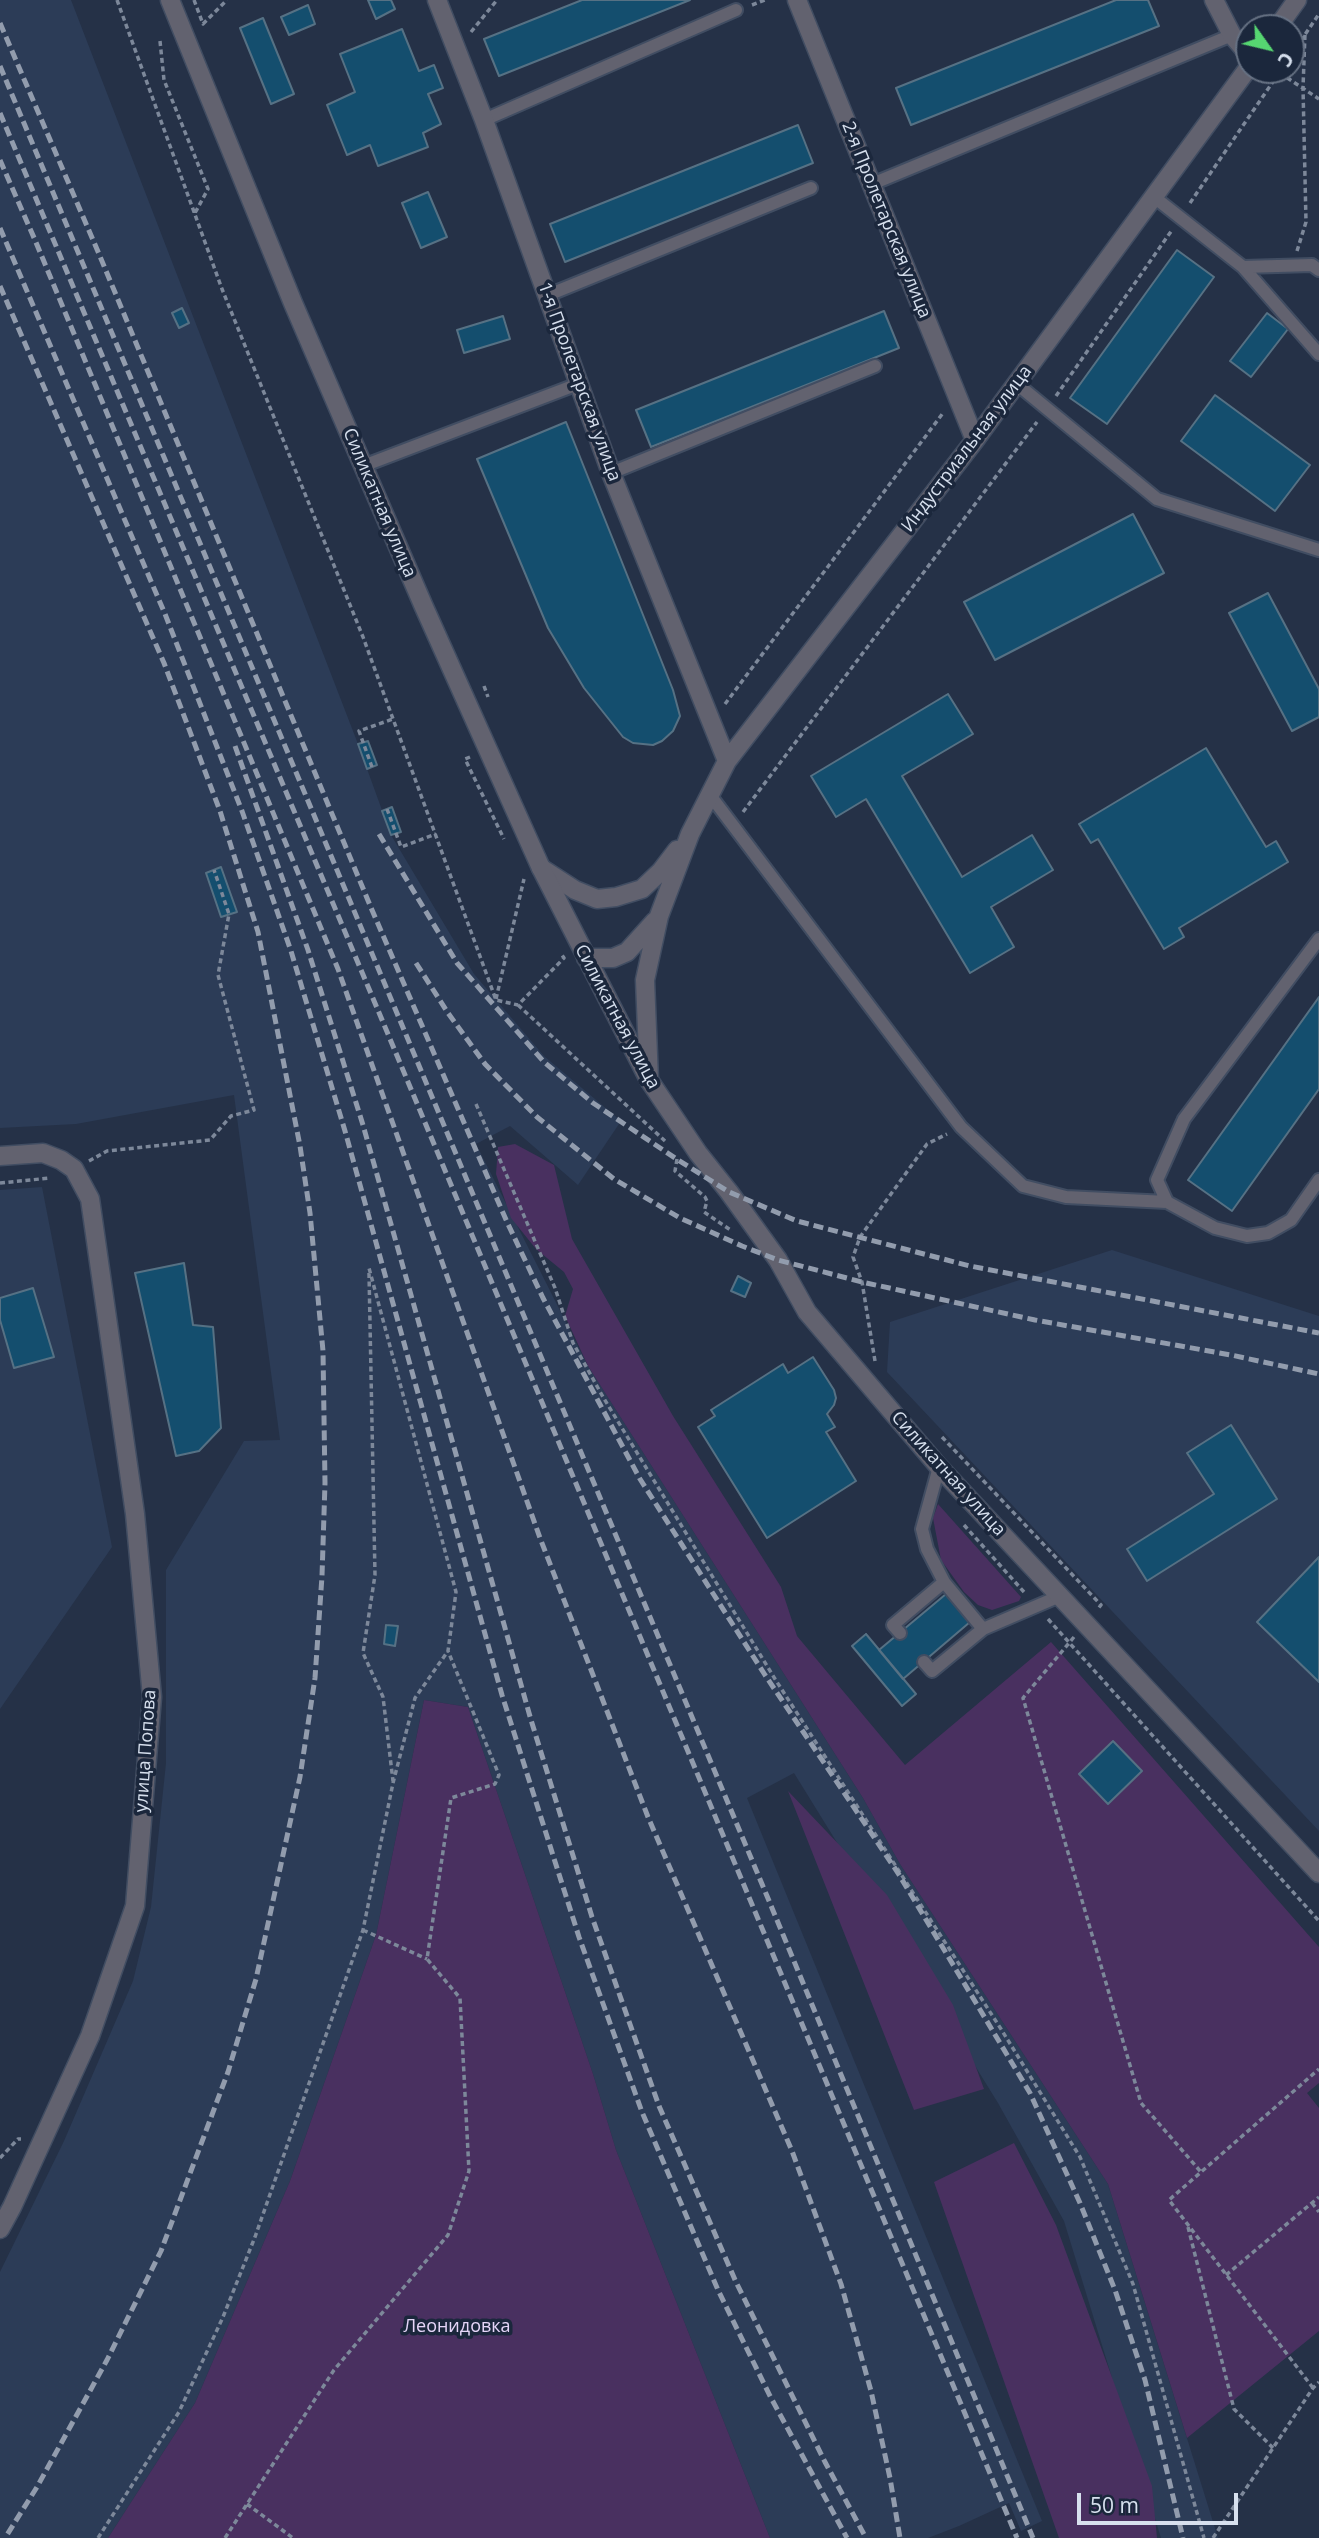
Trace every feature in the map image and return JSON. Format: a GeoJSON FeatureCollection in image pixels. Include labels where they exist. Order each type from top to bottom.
{"type":"FeatureCollection","features":[{"type":"Feature","properties":{"kind":"street","name":"Силикатная улица"},"geometry":{"type":"LineString","coordinates":[[170,0],[293,303],[541,868],[649,1080],[698,1153],[730,1192],[778,1260],[807,1312],[939,1467],[1319,1873]]}},
{"type":"Feature","properties":{"kind":"street","name":"1-я Пролетарская улица"},"geometry":{"type":"LineString","coordinates":[[437,0],[484,120],[611,473],[727,761]]}},
{"type":"Feature","properties":{"kind":"street","name":"2-я Пролетарская улица"},"geometry":{"type":"LineString","coordinates":[[797,0],[975,440]]}},
{"type":"Feature","properties":{"kind":"street"},"geometry":{"type":"LineString","coordinates":[[1214,0],[1235,39]]}},
{"type":"Feature","properties":{"kind":"street","name":"Индустриальная улица"},"geometry":{"type":"LineString","coordinates":[[649,1080],[645,981],[659,916],[690,834],[727,761],[975,440],[1237,84]]}},
{"type":"Feature","properties":{"kind":"street","name":"Индустриальная улица"},"geometry":{"type":"LineString","coordinates":[[541,868],[575,890],[597,899],[616,897],[642,889],[661,872],[690,834]]}},
{"type":"Feature","properties":{"kind":"street","name":"Индустриальная улица"},"geometry":{"type":"LineString","coordinates":[[586,958],[613,958],[627,952],[659,916]]}},
{"type":"Feature","properties":{"kind":"street"},"geometry":{"type":"LineString","coordinates":[[0,1156],[43,1153],[61,1160],[74,1170]]}},
{"type":"Feature","properties":{"kind":"street","name":"улица Попова"},"geometry":{"type":"LineString","coordinates":[[0,2229],[90,2036],[135,1906],[152,1697],[135,1514],[90,1199],[74,1170]]}},
{"type":"Feature","properties":{"kind":"lane"},"geometry":{"type":"LineString","coordinates":[[484,120],[736,10]]}},
{"type":"Feature","properties":{"kind":"lane"},"geometry":{"type":"LineString","coordinates":[[872,184],[1231,35]]}},
{"type":"Feature","properties":{"kind":"lane"},"geometry":{"type":"LineString","coordinates":[[548,295],[811,188]]}},
{"type":"Feature","properties":{"kind":"lane"},"geometry":{"type":"LineString","coordinates":[[1154,197],[1243,267],[1319,354]]}},
{"type":"Feature","properties":{"kind":"lane"},"geometry":{"type":"LineString","coordinates":[[1243,267],[1312,265],[1319,270]]}},
{"type":"Feature","properties":{"kind":"lane"},"geometry":{"type":"LineString","coordinates":[[611,473],[875,366]]}},
{"type":"Feature","properties":{"kind":"lane"},"geometry":{"type":"LineString","coordinates":[[363,466],[578,384]]}},
{"type":"Feature","properties":{"kind":"lane"},"geometry":{"type":"LineString","coordinates":[[1017,384],[1157,499],[1319,550]]}},
{"type":"Feature","properties":{"kind":"lane"},"geometry":{"type":"LineString","coordinates":[[710,794],[961,1127],[1023,1186],[1066,1197],[1167,1202],[1215,1228],[1247,1236],[1268,1233],[1291,1220],[1319,1180]]}},
{"type":"Feature","properties":{"kind":"lane"},"geometry":{"type":"LineString","coordinates":[[1167,1202],[1157,1180],[1184,1119],[1319,939]]}},
{"type":"Feature","properties":{"kind":"lane"},"geometry":{"type":"LineString","coordinates":[[939,1467],[922,1529],[927,1549],[944,1582],[983,1629]]}},
{"type":"Feature","properties":{"kind":"lane"},"geometry":{"type":"LineString","coordinates":[[900,1633],[892,1625],[917,1612],[932,1599],[944,1582]]}},
{"type":"Feature","properties":{"kind":"lane"},"geometry":{"type":"LineString","coordinates":[[923,1662],[932,1671],[948,1650],[963,1637],[1060,1596]]}},
{"type":"Feature","properties":{"kind":"path"},"geometry":{"type":"LineString","coordinates":[[117,0],[222,289],[393,719],[496,1000]]}},
{"type":"Feature","properties":{"kind":"path"},"geometry":{"type":"LineString","coordinates":[[194,0],[203,23],[227,0]]}},
{"type":"Feature","properties":{"kind":"path"},"geometry":{"type":"LineString","coordinates":[[471,32],[497,0]]}},
{"type":"Feature","properties":{"kind":"path"},"geometry":{"type":"LineString","coordinates":[[1292,265],[1306,222],[1303,88],[1306,34],[1319,14]]}},
{"type":"Feature","properties":{"kind":"path"},"geometry":{"type":"LineString","coordinates":[[160,41],[164,79],[208,189],[195,213]]}},
{"type":"Feature","properties":{"kind":"path"},"geometry":{"type":"LineString","coordinates":[[733,825],[1046,410],[1271,84]]}},
{"type":"Feature","properties":{"kind":"path"},"geometry":{"type":"LineString","coordinates":[[1298,84],[1319,99]]}},
{"type":"Feature","properties":{"kind":"path"},"geometry":{"type":"LineString","coordinates":[[710,724],[957,395]]}},
{"type":"Feature","properties":{"kind":"path"},"geometry":{"type":"LineString","coordinates":[[372,767],[359,731],[393,719]]}},
{"type":"Feature","properties":{"kind":"path"},"geometry":{"type":"LineString","coordinates":[[387,809],[401,847],[436,834]]}},
{"type":"Feature","properties":{"kind":"path"},"geometry":{"type":"LineString","coordinates":[[0,1183],[52,1178],[74,1170],[107,1151],[210,1140],[231,1116],[254,1110],[218,975],[229,914],[214,870]]}},
{"type":"Feature","properties":{"kind":"path"},"geometry":{"type":"LineString","coordinates":[[496,1000],[524,879],[530,890]]}},
{"type":"Feature","properties":{"kind":"path"},"geometry":{"type":"LineString","coordinates":[[496,1000],[518,1005],[564,958],[558,947]]}},
{"type":"Feature","properties":{"kind":"path"},"geometry":{"type":"LineString","coordinates":[[476,1104],[555,1288],[573,1343],[603,1397],[775,1679],[994,2018],[1080,2157],[1133,2284],[1204,2538]]}},
{"type":"Feature","properties":{"kind":"path"},"geometry":{"type":"LineString","coordinates":[[876,1368],[862,1282],[853,1257],[860,1237],[927,1144],[961,1127]]}},
{"type":"Feature","properties":{"kind":"path"},"geometry":{"type":"LineString","coordinates":[[97,2538],[179,2412],[223,2317],[255,2237],[363,1930],[393,1783],[415,1699],[448,1651],[456,1592],[369,1268],[375,1575],[363,1653],[383,1696],[393,1783]]}},
{"type":"Feature","properties":{"kind":"path"},"geometry":{"type":"LineString","coordinates":[[934,1428],[1101,1605],[1023,1698],[1141,2103],[1201,2172]]}},
{"type":"Feature","properties":{"kind":"path"},"geometry":{"type":"LineString","coordinates":[[426,1959],[451,1798],[495,1784],[499,1775],[448,1651]]}},
{"type":"Feature","properties":{"kind":"path"},"geometry":{"type":"LineString","coordinates":[[225,2538],[334,2370],[448,2235],[468,2171],[460,1998],[426,1959],[363,1930]]}},
{"type":"Feature","properties":{"kind":"path"},"geometry":{"type":"LineString","coordinates":[[1312,2388],[1169,2200],[1319,2069]]}},
{"type":"Feature","properties":{"kind":"path"},"geometry":{"type":"LineString","coordinates":[[1226,2275],[1319,2197]]}},
{"type":"Feature","properties":{"kind":"path"},"geometry":{"type":"LineString","coordinates":[[1312,2203],[1319,2212]]}},
{"type":"Feature","properties":{"kind":"path"},"geometry":{"type":"LineString","coordinates":[[1187,2224],[1234,2409],[1273,2448]]}},
{"type":"Feature","properties":{"kind":"path"},"geometry":{"type":"LineString","coordinates":[[1213,2538],[1312,2388],[1319,2382]]}},
{"type":"Feature","properties":{"kind":"path"},"geometry":{"type":"LineString","coordinates":[[247,2504],[293,2538]]}},
{"type":"Feature","properties":{"kind":"shaded area"},"geometry":{"type":"Polygon","coordinates":[[[0,0],[71,0],[391,835],[474,974],[544,1056],[621,1121],[578,1185],[510,1126],[476,1144],[588,1366],[863,1798],[900,1864],[1108,2184],[1218,2538],[1161,2538],[1064,2221],[998,2103],[794,1773],[747,1798],[1042,2521],[1021,2531],[1009,2503],[928,2538],[770,2538],[616,2150],[593,2074],[468,1707],[424,1700],[376,1935],[290,2181],[195,2403],[108,2538],[0,2538],[0,2272],[64,2141],[133,1981],[151,1907],[166,1763],[166,1570],[244,1441],[280,1440],[234,1095],[76,1124],[0,1128],[0,0]]]}},
{"type":"Feature","properties":{"kind":"shaded area"},"geometry":{"type":"Polygon","coordinates":[[[42,1187],[112,1547],[0,1709],[0,1190],[42,1187]]]}},
{"type":"Feature","properties":{"kind":"shaded area"},"geometry":{"type":"Polygon","coordinates":[[[1112,1250],[1319,1316],[1319,1831],[887,1372],[890,1322],[1112,1250]]]}},
{"type":"Feature","properties":{"kind":"green space"},"geometry":{"type":"Polygon","coordinates":[[[515,1144],[554,1165],[572,1239],[673,1416],[781,1587],[797,1636],[905,1765],[1051,1642],[1319,1947],[1319,2083],[1307,2093],[1319,2108],[1319,2331],[1187,2438],[1108,2184],[900,1864],[863,1798],[588,1366],[565,1316],[573,1289],[564,1272],[536,1249],[511,1218],[496,1174],[498,1147],[515,1144]],[[1113,1741],[1079,1774],[1108,1804],[1142,1771],[1113,1741]]]}},
{"type":"Feature","properties":{"kind":"green space"},"geometry":{"type":"Polygon","coordinates":[[[938,1504],[1021,1597],[1019,1601],[992,1610],[978,1605],[964,1592],[941,1560],[933,1518],[938,1504]]]}},
{"type":"Feature","properties":{"kind":"green space","name":"Леонидовка"},"geometry":{"type":"Polygon","coordinates":[[[424,1700],[468,1707],[593,2074],[616,2150],[770,2538],[108,2538],[195,2403],[290,2181],[376,1935],[424,1700]]]}},
{"type":"Feature","properties":{"kind":"green space"},"geometry":{"type":"Polygon","coordinates":[[[788,1791],[887,1895],[953,2005],[984,2089],[914,2110],[788,1791]]]}},
{"type":"Feature","properties":{"kind":"green space"},"geometry":{"type":"Polygon","coordinates":[[[1014,2143],[1056,2225],[1152,2486],[1157,2538],[1059,2538],[934,2182],[1014,2143]]]}},
{"type":"Feature","properties":{"kind":"building"},"geometry":{"type":"Polygon","coordinates":[[[368,0],[391,0],[395,9],[376,19],[368,0]]]}},
{"type":"Feature","properties":{"kind":"building"},"geometry":{"type":"Polygon","coordinates":[[[582,0],[690,0],[499,76],[484,39],[582,0]]]}},
{"type":"Feature","properties":{"kind":"building"},"geometry":{"type":"Polygon","coordinates":[[[1116,0],[1148,0],[1159,26],[911,125],[896,88],[1116,0]]]}},
{"type":"Feature","properties":{"kind":"building"},"geometry":{"type":"Polygon","coordinates":[[[308,5],[315,24],[289,35],[281,17],[308,5]]]}},
{"type":"Feature","properties":{"kind":"building"},"geometry":{"type":"Polygon","coordinates":[[[263,18],[294,94],[271,104],[240,28],[263,18]]]}},
{"type":"Feature","properties":{"kind":"building"},"geometry":{"type":"Polygon","coordinates":[[[402,29],[419,71],[434,65],[443,88],[428,94],[441,124],[423,133],[428,147],[378,166],[370,145],[347,155],[327,105],[355,92],[340,54],[402,29]]]}},
{"type":"Feature","properties":{"kind":"building"},"geometry":{"type":"Polygon","coordinates":[[[798,125],[813,163],[565,262],[550,224],[798,125]]]}},
{"type":"Feature","properties":{"kind":"building"},"geometry":{"type":"Polygon","coordinates":[[[428,192],[447,237],[421,248],[402,203],[428,192]]]}},
{"type":"Feature","properties":{"kind":"building"},"geometry":{"type":"Polygon","coordinates":[[[1177,250],[1214,277],[1107,424],[1070,398],[1177,250]]]}},
{"type":"Feature","properties":{"kind":"building"},"geometry":{"type":"Polygon","coordinates":[[[182,308],[189,323],[179,328],[172,313],[182,308]]]}},
{"type":"Feature","properties":{"kind":"building"},"geometry":{"type":"Polygon","coordinates":[[[884,311],[899,348],[651,447],[636,410],[884,311]]]}},
{"type":"Feature","properties":{"kind":"building"},"geometry":{"type":"Polygon","coordinates":[[[1267,313],[1288,329],[1251,377],[1230,361],[1267,313]]]}},
{"type":"Feature","properties":{"kind":"building"},"geometry":{"type":"Polygon","coordinates":[[[503,316],[510,339],[464,353],[457,330],[503,316]]]}},
{"type":"Feature","properties":{"kind":"building"},"geometry":{"type":"Polygon","coordinates":[[[1215,395],[1310,465],[1275,511],[1181,441],[1215,395]]]}},
{"type":"Feature","properties":{"kind":"building"},"geometry":{"type":"Polygon","coordinates":[[[566,422],[673,690],[680,716],[673,731],[653,745],[633,743],[623,737],[584,688],[548,628],[477,459],[566,422]]]}},
{"type":"Feature","properties":{"kind":"building"},"geometry":{"type":"Polygon","coordinates":[[[1133,514],[1164,573],[995,660],[964,602],[1133,514]]]}},
{"type":"Feature","properties":{"kind":"building"},"geometry":{"type":"Polygon","coordinates":[[[1268,593],[1319,689],[1319,717],[1292,731],[1229,613],[1268,593]]]}},
{"type":"Feature","properties":{"kind":"building"},"geometry":{"type":"Polygon","coordinates":[[[948,694],[973,734],[902,776],[962,877],[1032,835],[1053,870],[991,907],[1014,947],[970,973],[866,799],[836,817],[811,776],[948,694]]]}},
{"type":"Feature","properties":{"kind":"building"},"geometry":{"type":"Polygon","coordinates":[[[368,741],[377,765],[367,769],[358,744],[368,741]]]}},
{"type":"Feature","properties":{"kind":"building"},"geometry":{"type":"Polygon","coordinates":[[[1206,748],[1266,847],[1276,841],[1288,862],[1179,928],[1184,937],[1164,949],[1098,839],[1091,843],[1079,824],[1206,748]]]}},
{"type":"Feature","properties":{"kind":"building"},"geometry":{"type":"Polygon","coordinates":[[[392,807],[401,832],[391,835],[382,811],[392,807]]]}},
{"type":"Feature","properties":{"kind":"building"},"geometry":{"type":"Polygon","coordinates":[[[221,867],[237,912],[221,917],[206,873],[221,867]]]}},
{"type":"Feature","properties":{"kind":"building"},"geometry":{"type":"Polygon","coordinates":[[[1319,997],[1319,1089],[1232,1211],[1188,1180],[1319,997]]]}},
{"type":"Feature","properties":{"kind":"building"},"geometry":{"type":"Polygon","coordinates":[[[184,1263],[193,1325],[213,1327],[221,1428],[199,1451],[176,1456],[135,1273],[184,1263]]]}},
{"type":"Feature","properties":{"kind":"building"},"geometry":{"type":"Polygon","coordinates":[[[738,1276],[751,1283],[745,1297],[731,1291],[738,1276]]]}},
{"type":"Feature","properties":{"kind":"building"},"geometry":{"type":"Polygon","coordinates":[[[33,1288],[54,1357],[14,1368],[0,1320],[0,1298],[33,1288]]]}},
{"type":"Feature","properties":{"kind":"building"},"geometry":{"type":"Polygon","coordinates":[[[813,1357],[834,1390],[836,1398],[827,1414],[835,1427],[826,1432],[856,1481],[767,1538],[698,1427],[715,1416],[711,1410],[783,1364],[788,1373],[813,1357]]]}},
{"type":"Feature","properties":{"kind":"building"},"geometry":{"type":"Polygon","coordinates":[[[1231,1425],[1277,1499],[1147,1581],[1127,1549],[1214,1494],[1187,1453],[1231,1425]]]}},
{"type":"Feature","properties":{"kind":"building"},"geometry":{"type":"Polygon","coordinates":[[[1319,1557],[1319,1682],[1257,1622],[1319,1557]]]}},
{"type":"Feature","properties":{"kind":"building"},"geometry":{"type":"Polygon","coordinates":[[[946,1594],[970,1622],[903,1679],[879,1650],[946,1594]]]}},
{"type":"Feature","properties":{"kind":"building"},"geometry":{"type":"Polygon","coordinates":[[[386,1625],[398,1626],[395,1646],[384,1644],[386,1625]]]}},
{"type":"Feature","properties":{"kind":"building"},"geometry":{"type":"Polygon","coordinates":[[[866,1634],[916,1694],[902,1706],[852,1646],[866,1634]]]}},
{"type":"Feature","properties":{"kind":"building"},"geometry":{"type":"Polygon","coordinates":[[[1113,1741],[1142,1771],[1108,1804],[1079,1774],[1113,1741]]]}},
{"type":"Feature","properties":{"kind":"railway"},"geometry":{"type":"LineString","coordinates":[[0,23],[372,910],[507,1222],[543,1298],[640,1479],[765,1675],[898,1873],[1030,2093],[1080,2203],[1115,2290],[1145,2380],[1183,2538]]}},
{"type":"Feature","properties":{"kind":"railway"},"geometry":{"type":"LineString","coordinates":[[0,66],[767,1896],[1033,2538]]}},
{"type":"Feature","properties":{"kind":"railway"},"geometry":{"type":"LineString","coordinates":[[0,113],[1017,2538]]}},
{"type":"Feature","properties":{"kind":"railway"},"geometry":{"type":"LineString","coordinates":[[0,160],[338,969],[540,1538],[648,1817],[792,2151],[841,2284],[871,2391],[900,2538]]}},
{"type":"Feature","properties":{"kind":"railway"},"geometry":{"type":"LineString","coordinates":[[0,228],[165,614],[242,811],[291,951],[345,1131],[502,1695],[579,1937],[642,2112],[718,2290],[770,2396],[847,2538]]}},
{"type":"Feature","properties":{"kind":"railway"},"geometry":{"type":"LineString","coordinates":[[0,286],[164,663],[220,811],[258,932],[300,1146],[310,1213],[323,1351],[325,1483],[315,1678],[300,1777],[256,1979],[228,2072],[161,2251],[107,2360],[37,2487],[5,2538]]}},
{"type":"Feature","properties":{"kind":"railway"},"geometry":{"type":"LineString","coordinates":[[235,746],[308,950],[363,1125],[531,1720],[592,1917],[659,2106],[736,2282],[825,2462],[866,2538]]}},
{"type":"Feature","properties":{"kind":"railway"},"geometry":{"type":"LineString","coordinates":[[379,834],[457,963],[544,1062],[593,1103],[729,1192],[797,1221],[970,1266],[1319,1333]]}},
{"type":"Feature","properties":{"kind":"railway"},"geometry":{"type":"LineString","coordinates":[[416,963],[485,1064],[537,1117],[614,1179],[680,1218],[778,1260],[862,1282],[1035,1320],[1231,1355],[1319,1374]]}}]}
